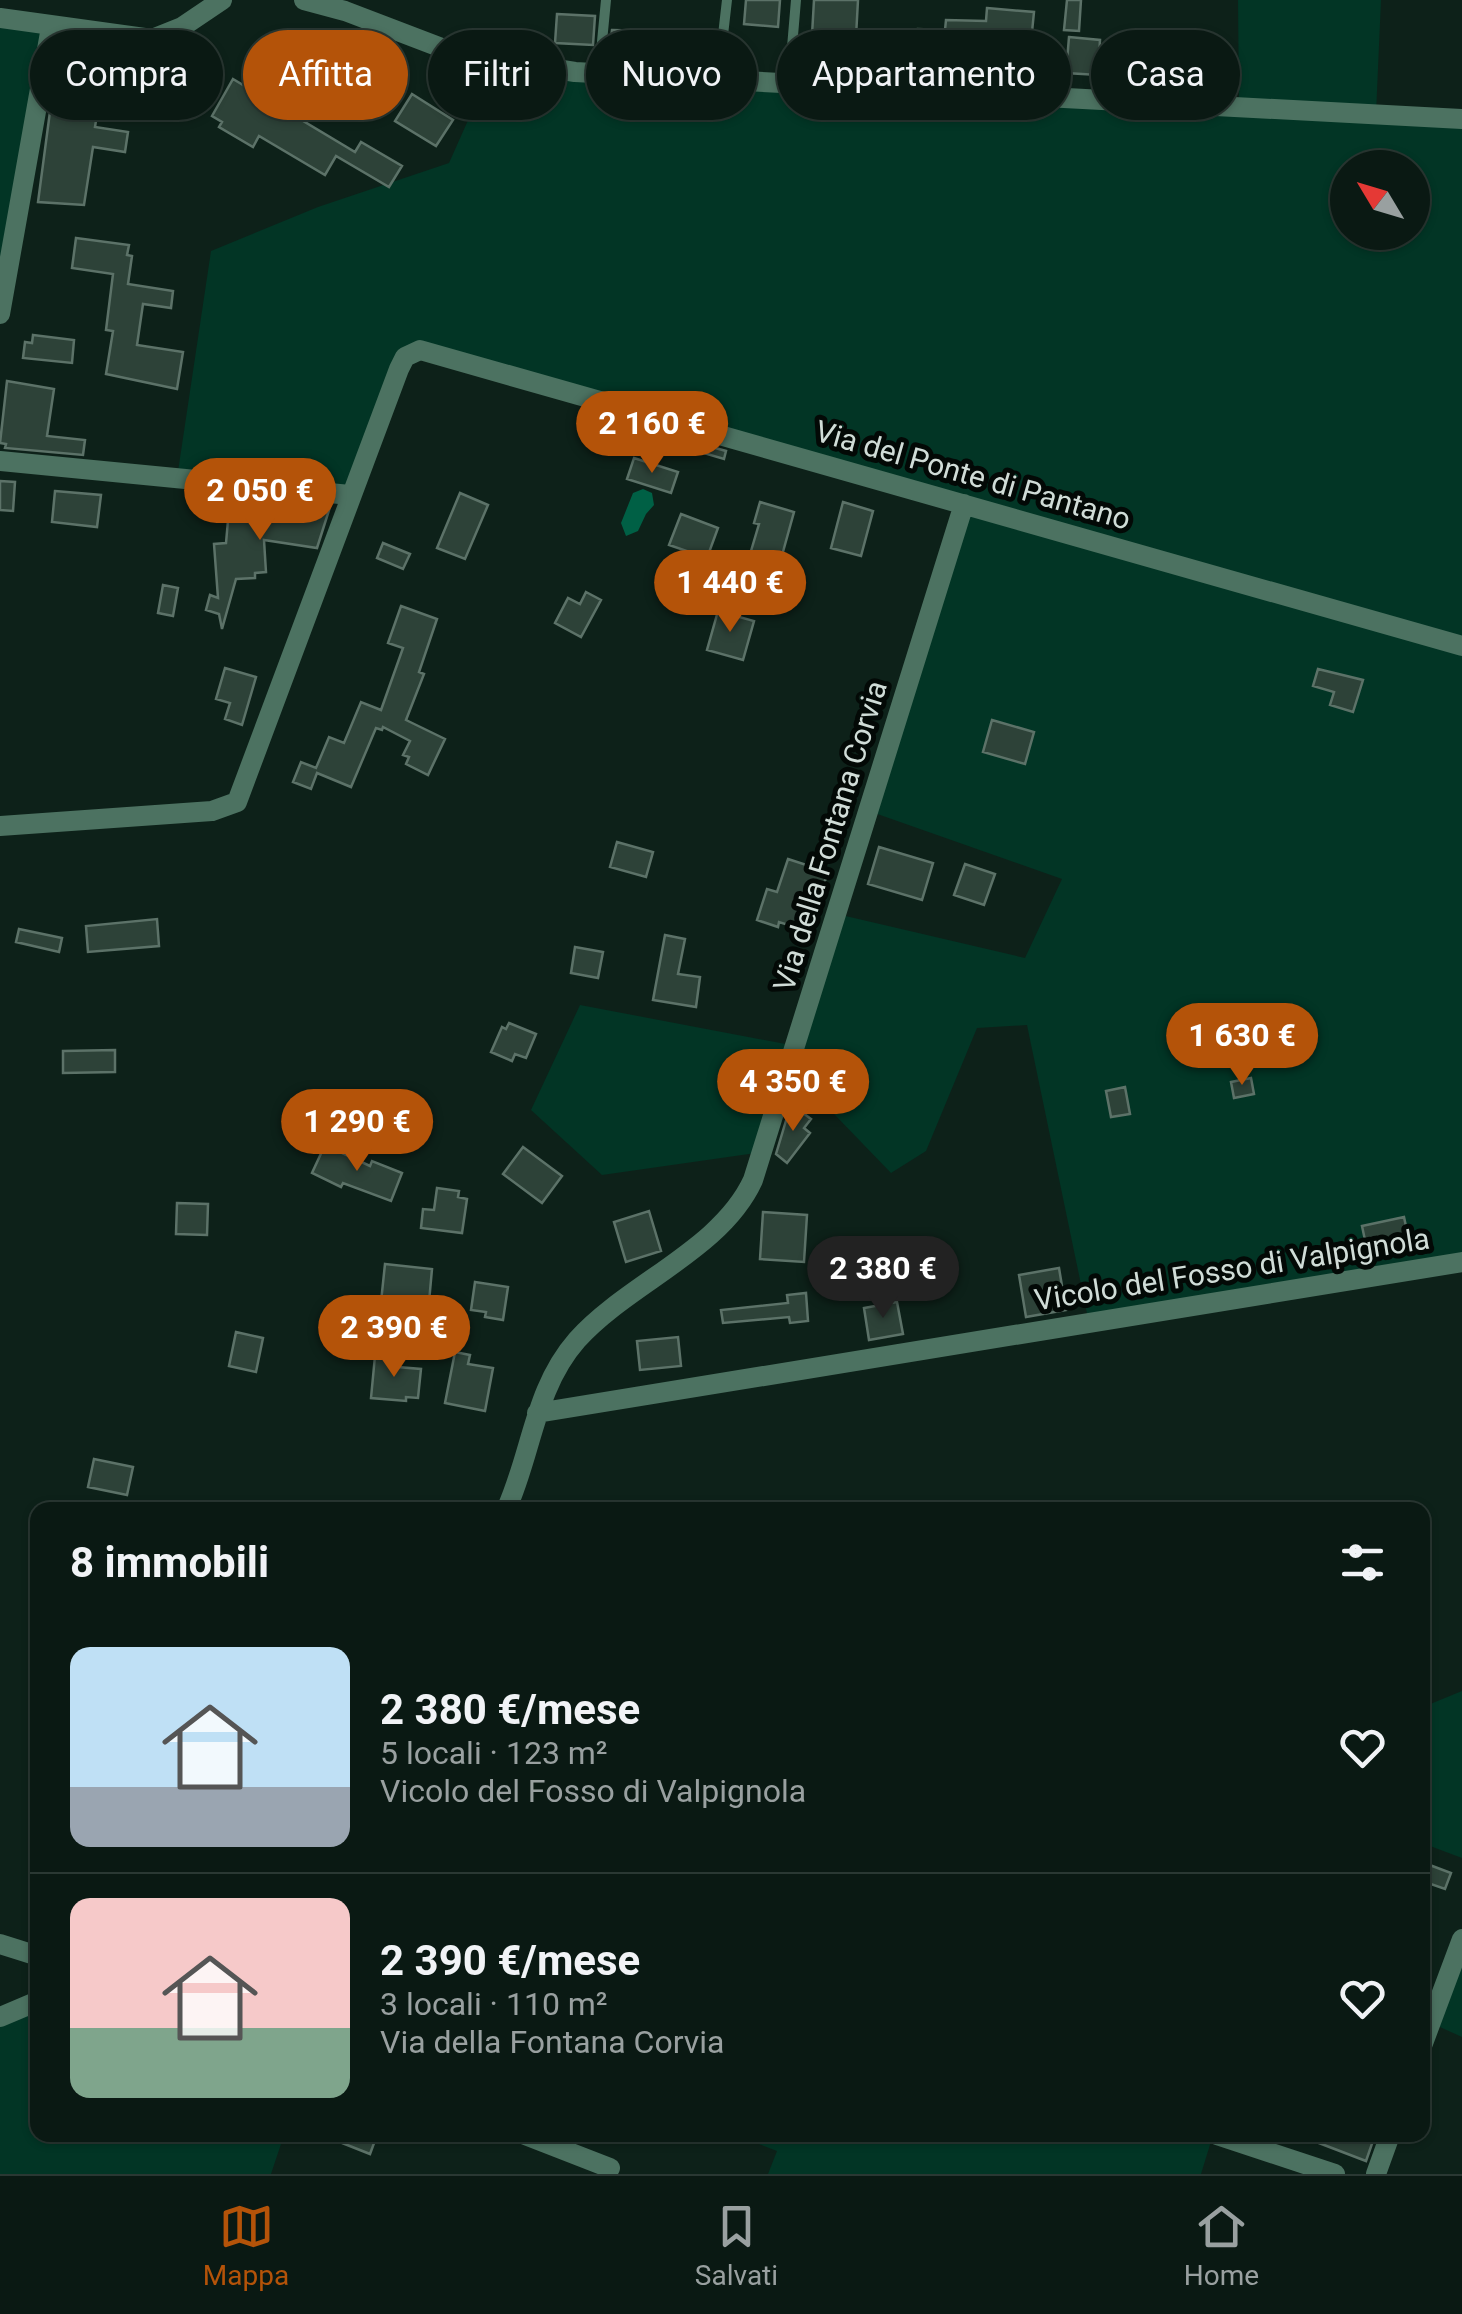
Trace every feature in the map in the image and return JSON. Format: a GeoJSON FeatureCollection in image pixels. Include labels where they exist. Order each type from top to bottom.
{"type":"FeatureCollection","features":[{"type":"Feature","properties":{"kind":"street"},"geometry":{"type":"LineString","coordinates":[[0,18],[152,39],[182,27],[222,0]]}},
{"type":"Feature","properties":{"kind":"street"},"geometry":{"type":"LineString","coordinates":[[304,0],[345,11],[454,53],[586,73]]}},
{"type":"Feature","properties":{"kind":"street"},"geometry":{"type":"LineString","coordinates":[[0,314],[51,27]]}},
{"type":"Feature","properties":{"kind":"street"},"geometry":{"type":"LineString","coordinates":[[1071,98],[1462,118]]}},
{"type":"Feature","properties":{"kind":"street","name":"Via del Ponte di Pantano"},"geometry":{"type":"LineString","coordinates":[[0,826],[212,811],[237,802],[402,362],[420,350],[1462,646]]}},
{"type":"Feature","properties":{"kind":"street"},"geometry":{"type":"LineString","coordinates":[[0,461],[350,495]]}},
{"type":"Feature","properties":{"kind":"street","name":"Via della Fontana Corvia"},"geometry":{"type":"LineString","coordinates":[[509,1502],[554,1374],[582,1335],[610,1308],[714,1231],[750,1186],[964,504]]}},
{"type":"Feature","properties":{"kind":"street","name":"Vicolo del Fosso di Valpignola"},"geometry":{"type":"LineString","coordinates":[[537,1413],[1462,1262]]}},
{"type":"Feature","properties":{"kind":"street"},"geometry":{"type":"LineString","coordinates":[[1430,2025],[1462,1939]]}},
{"type":"Feature","properties":{"kind":"street"},"geometry":{"type":"LineString","coordinates":[[0,1944],[30,1953]]}},
{"type":"Feature","properties":{"kind":"street"},"geometry":{"type":"LineString","coordinates":[[0,2017],[30,2004]]}},
{"type":"Feature","properties":{"kind":"street"},"geometry":{"type":"LineString","coordinates":[[543,2142],[610,2168]]}},
{"type":"Feature","properties":{"kind":"street"},"geometry":{"type":"LineString","coordinates":[[1238,2142],[1335,2174]]}},
{"type":"Feature","properties":{"kind":"street"},"geometry":{"type":"LineString","coordinates":[[1376,2174],[1387,2142]]}},
{"type":"Feature","properties":{"kind":"lane"},"geometry":{"type":"LineString","coordinates":[[603,30],[606,0]]}},
{"type":"Feature","properties":{"kind":"lane"},"geometry":{"type":"LineString","coordinates":[[724,30],[727,0]]}},
{"type":"Feature","properties":{"kind":"lane"},"geometry":{"type":"LineString","coordinates":[[793,30],[796,0]]}},
{"type":"Feature","properties":{"kind":"shaded area"},"geometry":{"type":"Polygon","coordinates":[[[1238,0],[1381,0],[1376,114],[1462,119],[1462,1262],[1089,1323],[1027,1025],[977,1028],[926,1151],[891,1173],[807,1086],[782,1092],[763,1152],[602,1175],[531,1110],[580,1005],[796,1046],[837,914],[1025,958],[1062,879],[866,810],[964,504],[415,351],[350,495],[177,478],[211,251],[318,207],[449,163],[468,120],[566,120],[566,66],[586,67],[586,120],[757,120],[757,78],[777,79],[777,120],[1071,120],[1071,96],[1091,97],[1091,120],[1240,120],[1238,0]]]}},
{"type":"Feature","properties":{"kind":"shaded area"},"geometry":{"type":"Polygon","coordinates":[[[0,18],[51,27],[30,30],[30,120],[34,120],[0,314],[0,18]]]}},
{"type":"Feature","properties":{"kind":"shaded area"},"geometry":{"type":"Polygon","coordinates":[[[643,489],[652,493],[654,505],[638,531],[626,536],[621,523],[633,493],[643,489]]]}},
{"type":"Feature","properties":{"kind":"shaded area"},"geometry":{"type":"Polygon","coordinates":[[[1462,1691],[1462,1858],[1430,1846],[1430,1704],[1462,1691]]]}},
{"type":"Feature","properties":{"kind":"shaded area"},"geometry":{"type":"Polygon","coordinates":[[[1462,1939],[1462,2037],[1431,2023],[1462,1939]]]}},
{"type":"Feature","properties":{"kind":"shaded area"},"geometry":{"type":"Polygon","coordinates":[[[30,2004],[30,2142],[282,2142],[271,2174],[0,2174],[0,2018],[30,2004]]]}},
{"type":"Feature","properties":{"kind":"shaded area"},"geometry":{"type":"Polygon","coordinates":[[[754,2142],[1211,2142],[1201,2174],[768,2174],[777,2151],[754,2142]]]}},
{"type":"Feature","properties":{"kind":"building"},"geometry":{"type":"Polygon","coordinates":[[[746,0],[780,0],[778,27],[744,24],[746,0]]]}},
{"type":"Feature","properties":{"kind":"building"},"geometry":{"type":"Polygon","coordinates":[[[814,0],[858,0],[856,30],[812,30],[814,0]]]}},
{"type":"Feature","properties":{"kind":"building"},"geometry":{"type":"Polygon","coordinates":[[[1067,0],[1081,0],[1079,31],[1064,30],[1067,0]]]}},
{"type":"Feature","properties":{"kind":"building"},"geometry":{"type":"Polygon","coordinates":[[[987,8],[1034,12],[1032,30],[945,30],[946,20],[986,21],[987,8]]]}},
{"type":"Feature","properties":{"kind":"building"},"geometry":{"type":"Polygon","coordinates":[[[557,14],[595,16],[594,30],[586,30],[586,45],[566,44],[566,30],[556,30],[557,14]]]}},
{"type":"Feature","properties":{"kind":"building"},"geometry":{"type":"Polygon","coordinates":[[[1071,37],[1091,39],[1091,75],[1071,73],[1071,37]]]}},
{"type":"Feature","properties":{"kind":"building"},"geometry":{"type":"Polygon","coordinates":[[[233,79],[243,85],[243,120],[302,120],[355,152],[361,142],[402,166],[389,187],[336,156],[325,175],[259,136],[253,147],[219,127],[222,122],[219,120],[223,120],[223,97],[233,79]]]}},
{"type":"Feature","properties":{"kind":"building"},"geometry":{"type":"Polygon","coordinates":[[[412,94],[428,104],[428,120],[453,120],[436,146],[395,121],[408,120],[412,94]]]}},
{"type":"Feature","properties":{"kind":"building"},"geometry":{"type":"Polygon","coordinates":[[[49,120],[96,120],[95,127],[128,132],[125,152],[93,147],[84,205],[38,202],[49,120]]]}},
{"type":"Feature","properties":{"kind":"building"},"geometry":{"type":"Polygon","coordinates":[[[76,238],[129,245],[127,255],[132,256],[128,284],[173,291],[171,308],[143,304],[137,345],[183,352],[177,389],[106,374],[113,331],[106,330],[113,274],[72,268],[76,238]]]}},
{"type":"Feature","properties":{"kind":"building"},"geometry":{"type":"Polygon","coordinates":[[[33,335],[74,340],[72,363],[23,358],[25,342],[32,343],[33,335]]]}},
{"type":"Feature","properties":{"kind":"building"},"geometry":{"type":"Polygon","coordinates":[[[7,381],[54,389],[47,436],[85,440],[83,455],[5,448],[6,444],[0,443],[7,381]]]}},
{"type":"Feature","properties":{"kind":"building"},"geometry":{"type":"Polygon","coordinates":[[[686,440],[726,451],[724,459],[683,447],[686,440]]]}},
{"type":"Feature","properties":{"kind":"building"},"geometry":{"type":"Polygon","coordinates":[[[634,458],[678,472],[671,493],[627,479],[634,458]]]}},
{"type":"Feature","properties":{"kind":"building"},"geometry":{"type":"Polygon","coordinates":[[[0,481],[15,482],[13,511],[0,510],[0,481]]]}},
{"type":"Feature","properties":{"kind":"building"},"geometry":{"type":"Polygon","coordinates":[[[55,491],[101,495],[97,527],[52,522],[55,491]]]}},
{"type":"Feature","properties":{"kind":"building"},"geometry":{"type":"Polygon","coordinates":[[[460,493],[488,505],[465,559],[437,548],[460,493]]]}},
{"type":"Feature","properties":{"kind":"building"},"geometry":{"type":"Polygon","coordinates":[[[235,502],[303,509],[304,504],[330,507],[317,548],[264,540],[266,572],[255,573],[255,578],[236,579],[222,629],[219,614],[206,610],[210,595],[218,598],[214,544],[226,543],[229,509],[234,509],[235,502]]]}},
{"type":"Feature","properties":{"kind":"building"},"geometry":{"type":"Polygon","coordinates":[[[760,502],[794,512],[781,559],[751,551],[760,502]]]}},
{"type":"Feature","properties":{"kind":"building"},"geometry":{"type":"Polygon","coordinates":[[[843,502],[873,511],[861,556],[831,548],[843,502]]]}},
{"type":"Feature","properties":{"kind":"building"},"geometry":{"type":"Polygon","coordinates":[[[681,514],[718,528],[707,558],[669,545],[681,514]]]}},
{"type":"Feature","properties":{"kind":"building"},"geometry":{"type":"Polygon","coordinates":[[[383,543],[410,554],[403,569],[377,558],[383,543]]]}},
{"type":"Feature","properties":{"kind":"building"},"geometry":{"type":"Polygon","coordinates":[[[163,585],[178,588],[173,616],[158,613],[163,585]]]}},
{"type":"Feature","properties":{"kind":"building"},"geometry":{"type":"Polygon","coordinates":[[[586,592],[601,600],[581,637],[555,623],[568,598],[580,604],[586,592]]]}},
{"type":"Feature","properties":{"kind":"building"},"geometry":{"type":"Polygon","coordinates":[[[401,606],[437,619],[419,672],[424,674],[406,720],[445,739],[428,775],[406,764],[409,757],[403,755],[410,741],[383,727],[376,728],[351,787],[317,773],[311,789],[293,782],[301,762],[316,768],[329,737],[344,743],[361,702],[381,710],[403,648],[388,643],[401,606]]]}},
{"type":"Feature","properties":{"kind":"building"},"geometry":{"type":"Polygon","coordinates":[[[718,611],[754,621],[743,660],[707,650],[718,611]]]}},
{"type":"Feature","properties":{"kind":"building"},"geometry":{"type":"Polygon","coordinates":[[[225,668],[256,677],[242,725],[225,719],[230,703],[216,699],[225,668]]]}},
{"type":"Feature","properties":{"kind":"building"},"geometry":{"type":"Polygon","coordinates":[[[1318,669],[1363,680],[1353,712],[1330,705],[1334,692],[1313,686],[1318,669]]]}},
{"type":"Feature","properties":{"kind":"building"},"geometry":{"type":"Polygon","coordinates":[[[992,720],[1034,732],[1025,764],[983,752],[992,720]]]}},
{"type":"Feature","properties":{"kind":"building"},"geometry":{"type":"Polygon","coordinates":[[[617,842],[653,852],[646,877],[610,867],[617,842]]]}},
{"type":"Feature","properties":{"kind":"building"},"geometry":{"type":"Polygon","coordinates":[[[879,847],[933,863],[922,900],[868,884],[879,847]]]}},
{"type":"Feature","properties":{"kind":"building"},"geometry":{"type":"Polygon","coordinates":[[[788,859],[828,872],[808,931],[757,920],[767,889],[777,892],[788,859]]]}},
{"type":"Feature","properties":{"kind":"building"},"geometry":{"type":"Polygon","coordinates":[[[965,864],[995,874],[984,905],[954,895],[965,864]]]}},
{"type":"Feature","properties":{"kind":"building"},"geometry":{"type":"Polygon","coordinates":[[[157,919],[159,946],[88,952],[86,926],[157,919]]]}},
{"type":"Feature","properties":{"kind":"building"},"geometry":{"type":"Polygon","coordinates":[[[19,929],[62,938],[59,952],[16,942],[19,929]]]}},
{"type":"Feature","properties":{"kind":"building"},"geometry":{"type":"Polygon","coordinates":[[[665,935],[685,939],[678,974],[700,977],[696,1007],[653,1000],[665,935]]]}},
{"type":"Feature","properties":{"kind":"building"},"geometry":{"type":"Polygon","coordinates":[[[575,947],[603,952],[598,978],[571,973],[575,947]]]}},
{"type":"Feature","properties":{"kind":"building"},"geometry":{"type":"Polygon","coordinates":[[[509,1023],[536,1034],[526,1058],[515,1054],[512,1061],[491,1052],[502,1027],[506,1029],[509,1023]]]}},
{"type":"Feature","properties":{"kind":"building"},"geometry":{"type":"Polygon","coordinates":[[[115,1050],[115,1072],[63,1073],[63,1051],[115,1050]]]}},
{"type":"Feature","properties":{"kind":"building"},"geometry":{"type":"Polygon","coordinates":[[[1251,1078],[1254,1094],[1234,1098],[1231,1082],[1251,1078]]]}},
{"type":"Feature","properties":{"kind":"building"},"geometry":{"type":"Polygon","coordinates":[[[1125,1087],[1130,1114],[1111,1117],[1106,1091],[1125,1087]]]}},
{"type":"Feature","properties":{"kind":"building"},"geometry":{"type":"Polygon","coordinates":[[[791,1104],[811,1119],[804,1128],[810,1133],[787,1163],[776,1154],[791,1104]]]}},
{"type":"Feature","properties":{"kind":"building"},"geometry":{"type":"Polygon","coordinates":[[[325,1145],[370,1166],[372,1161],[402,1173],[391,1201],[343,1183],[341,1187],[312,1173],[325,1145]]]}},
{"type":"Feature","properties":{"kind":"building"},"geometry":{"type":"Polygon","coordinates":[[[523,1147],[562,1176],[542,1203],[503,1174],[523,1147]]]}},
{"type":"Feature","properties":{"kind":"building"},"geometry":{"type":"Polygon","coordinates":[[[437,1188],[459,1191],[458,1197],[467,1199],[462,1233],[421,1228],[423,1209],[434,1210],[437,1188]]]}},
{"type":"Feature","properties":{"kind":"building"},"geometry":{"type":"Polygon","coordinates":[[[177,1203],[208,1204],[207,1235],[176,1234],[177,1203]]]}},
{"type":"Feature","properties":{"kind":"building"},"geometry":{"type":"Polygon","coordinates":[[[649,1211],[661,1251],[626,1262],[614,1222],[649,1211]]]}},
{"type":"Feature","properties":{"kind":"building"},"geometry":{"type":"Polygon","coordinates":[[[763,1212],[807,1215],[804,1262],[760,1259],[763,1212]]]}},
{"type":"Feature","properties":{"kind":"building"},"geometry":{"type":"Polygon","coordinates":[[[1404,1217],[1411,1250],[1369,1259],[1362,1226],[1404,1217]]]}},
{"type":"Feature","properties":{"kind":"building"},"geometry":{"type":"Polygon","coordinates":[[[385,1264],[432,1269],[429,1302],[417,1300],[416,1306],[381,1302],[385,1264]]]}},
{"type":"Feature","properties":{"kind":"building"},"geometry":{"type":"Polygon","coordinates":[[[1059,1268],[1066,1310],[1026,1317],[1019,1275],[1059,1268]]]}},
{"type":"Feature","properties":{"kind":"building"},"geometry":{"type":"Polygon","coordinates":[[[475,1282],[508,1287],[503,1320],[471,1310],[475,1282]]]}},
{"type":"Feature","properties":{"kind":"building"},"geometry":{"type":"Polygon","coordinates":[[[806,1293],[808,1321],[790,1323],[789,1317],[723,1323],[721,1310],[788,1303],[787,1295],[806,1293]]]}},
{"type":"Feature","properties":{"kind":"building"},"geometry":{"type":"Polygon","coordinates":[[[897,1302],[903,1334],[869,1340],[864,1308],[897,1302]]]}},
{"type":"Feature","properties":{"kind":"building"},"geometry":{"type":"Polygon","coordinates":[[[236,1332],[263,1338],[256,1372],[229,1366],[236,1332]]]}},
{"type":"Feature","properties":{"kind":"building"},"geometry":{"type":"Polygon","coordinates":[[[678,1337],[681,1366],[640,1370],[637,1341],[678,1337]]]}},
{"type":"Feature","properties":{"kind":"building"},"geometry":{"type":"Polygon","coordinates":[[[455,1352],[470,1355],[468,1364],[493,1368],[485,1411],[445,1403],[455,1352]]]}},
{"type":"Feature","properties":{"kind":"building"},"geometry":{"type":"Polygon","coordinates":[[[375,1356],[399,1359],[398,1367],[421,1369],[418,1398],[371,1398],[375,1356]]]}},
{"type":"Feature","properties":{"kind":"building"},"geometry":{"type":"Polygon","coordinates":[[[94,1459],[133,1467],[127,1495],[88,1487],[94,1459]]]}},
{"type":"Feature","properties":{"kind":"building"},"geometry":{"type":"Polygon","coordinates":[[[1430,1865],[1451,1873],[1445,1889],[1430,1884],[1430,1865]]]}},
{"type":"Feature","properties":{"kind":"building"},"geometry":{"type":"Polygon","coordinates":[[[340,2142],[374,2142],[370,2154],[340,2142]]]}},
{"type":"Feature","properties":{"kind":"building"},"geometry":{"type":"Polygon","coordinates":[[[1316,2142],[1373,2142],[1366,2161],[1316,2142]]]}}]}
